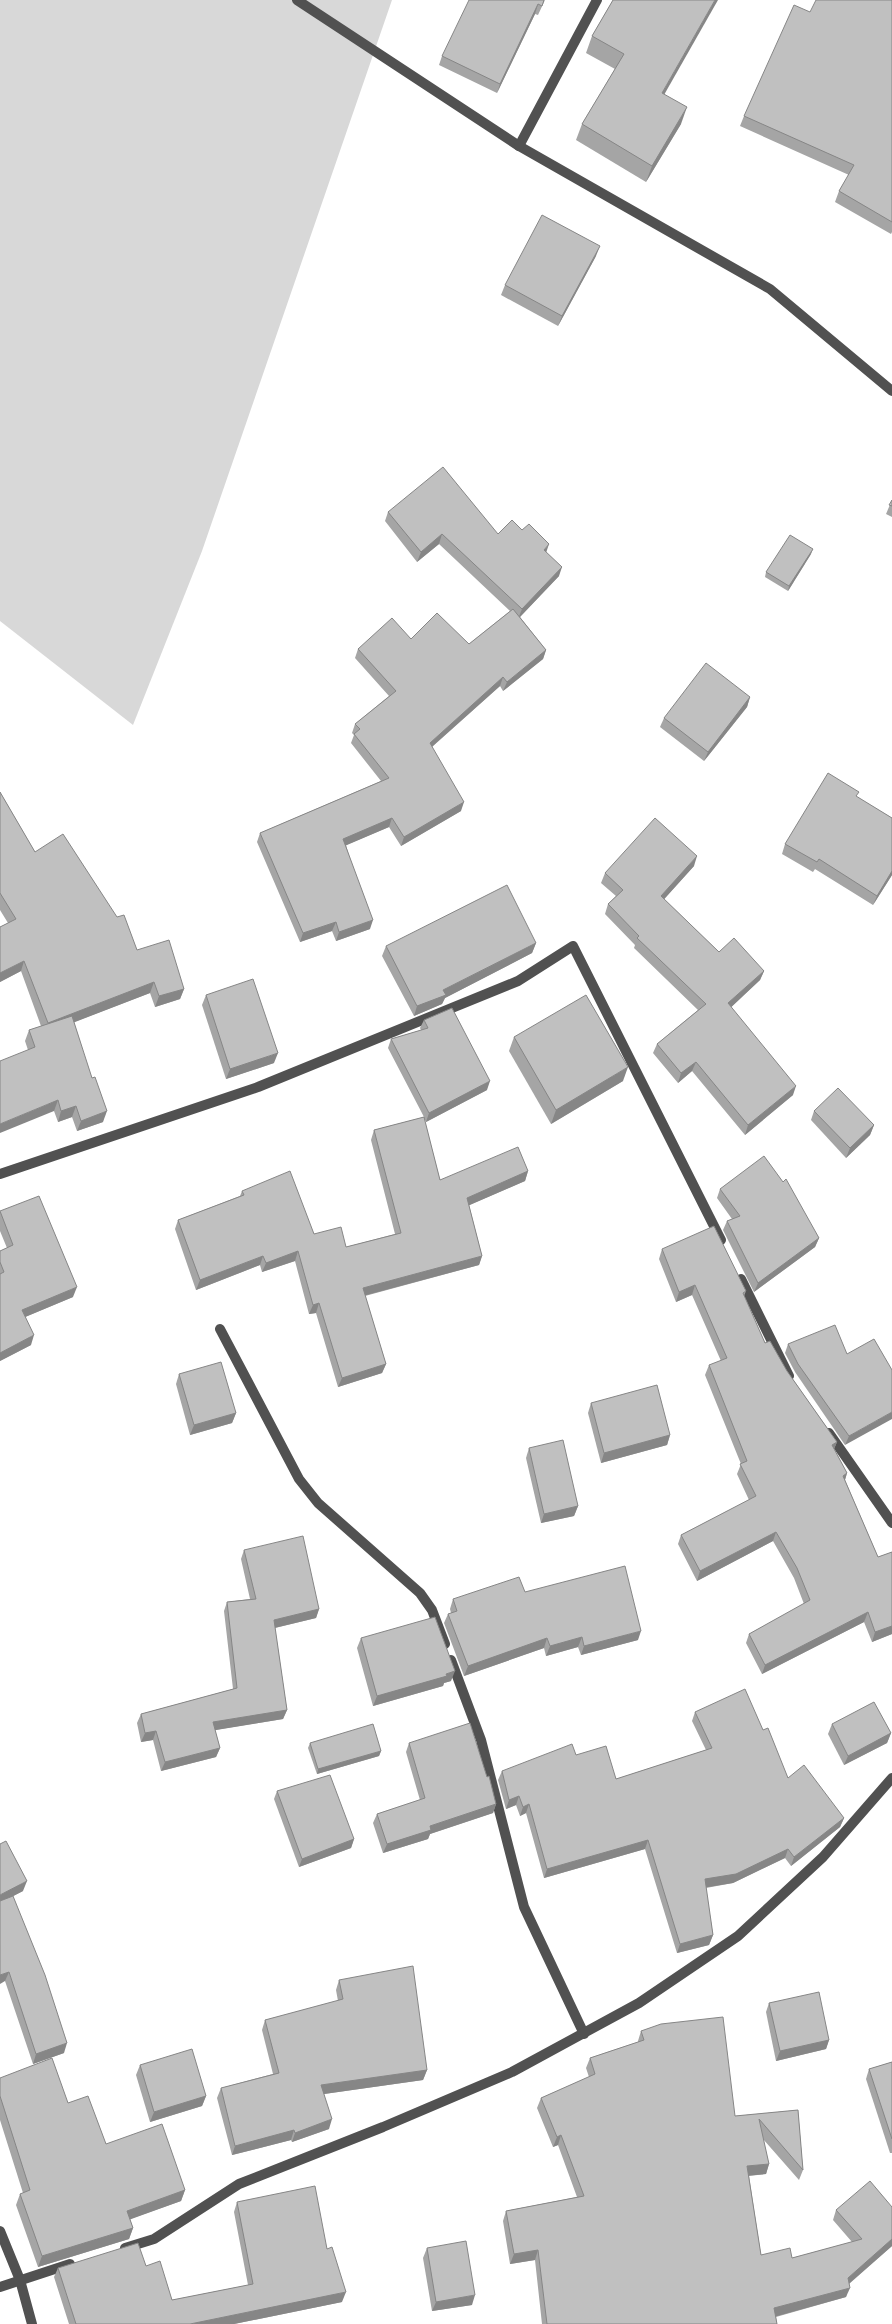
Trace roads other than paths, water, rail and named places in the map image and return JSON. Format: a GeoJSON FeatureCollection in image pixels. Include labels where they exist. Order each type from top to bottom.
{"type":"FeatureCollection","features":[{"type":"Feature","properties":{"kind":"street"},"geometry":{"type":"LineString","coordinates":[[297,0],[519,146],[770,289],[892,391]]}},
{"type":"Feature","properties":{"kind":"street"},"geometry":{"type":"LineString","coordinates":[[519,146],[598,0]]}},
{"type":"Feature","properties":{"kind":"street"},"geometry":{"type":"LineString","coordinates":[[0,1174],[258,1087],[518,981],[572,946],[727,1252]]}},
{"type":"Feature","properties":{"kind":"street"},"geometry":{"type":"LineString","coordinates":[[736,1269],[794,1384]]}},
{"type":"Feature","properties":{"kind":"street"},"geometry":{"type":"LineString","coordinates":[[220,1329],[299,1479],[318,1503],[420,1593],[432,1610],[481,1740],[524,1907],[584,2034]]}},
{"type":"Feature","properties":{"kind":"street"},"geometry":{"type":"LineString","coordinates":[[822,1424],[892,1523]]}},
{"type":"Feature","properties":{"kind":"street"},"geometry":{"type":"LineString","coordinates":[[115,2251],[154,2239],[239,2184],[384,2127],[504,2076],[639,2003],[738,1936],[824,1856],[892,1778]]}},
{"type":"Feature","properties":{"kind":"street"},"geometry":{"type":"LineString","coordinates":[[0,2231],[20,2280],[32,2324]]}},
{"type":"Feature","properties":{"kind":"street"},"geometry":{"type":"LineString","coordinates":[[0,2287],[77,2262]]}}]}
